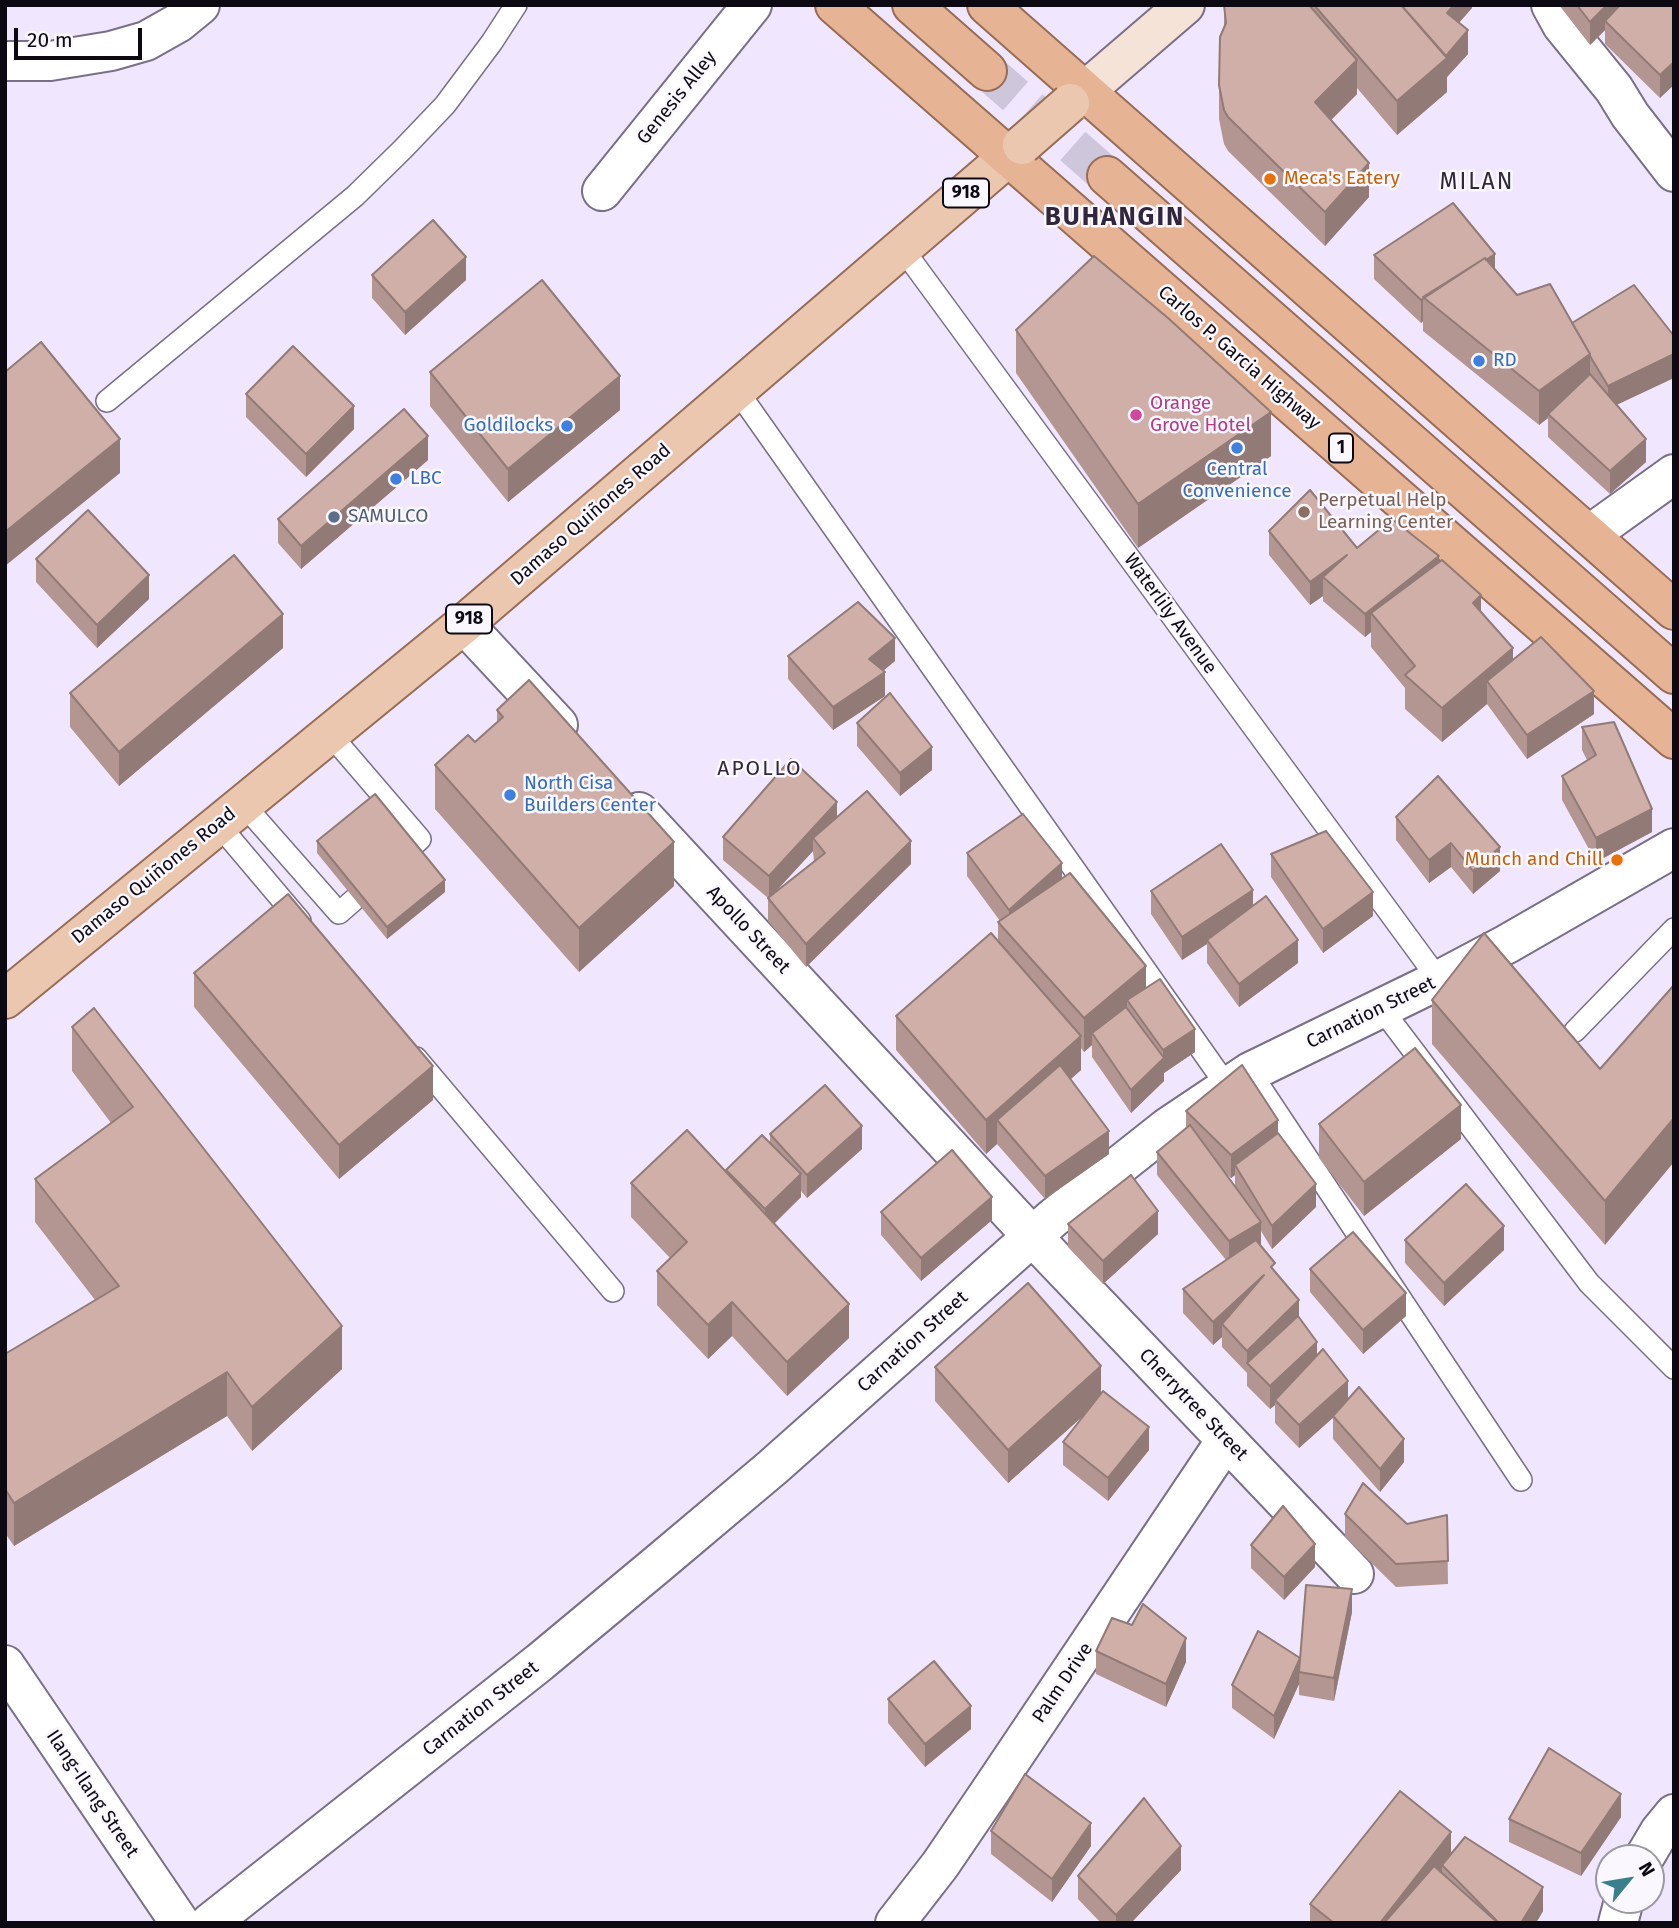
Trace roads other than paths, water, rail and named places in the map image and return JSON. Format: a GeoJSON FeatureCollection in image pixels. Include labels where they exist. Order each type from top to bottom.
{"type":"FeatureCollection","features":[{"type":"Feature","properties":{"kind":"highway","name":"Carlos P. Garcia Highway"},"geometry":{"type":"LineString","coordinates":[[835,5],[1015,151],[1674,738]]}},
{"type":"Feature","properties":{"kind":"highway"},"geometry":{"type":"LineString","coordinates":[[912,5],[987,71]]}},
{"type":"Feature","properties":{"kind":"highway"},"geometry":{"type":"LineString","coordinates":[[987,5],[1077,97],[1674,610]]}},
{"type":"Feature","properties":{"kind":"highway"},"geometry":{"type":"LineString","coordinates":[[1107,176],[1674,674]]}},
{"type":"Feature","properties":{"kind":"main road"},"geometry":{"type":"LineString","coordinates":[[1077,97],[1185,5]]}},
{"type":"Feature","properties":{"kind":"main road","name":"918"},"geometry":{"type":"LineString","coordinates":[[1015,151],[1077,97]]}},
{"type":"Feature","properties":{"kind":"main road","name":"Damaso Quiñones Road"},"geometry":{"type":"LineString","coordinates":[[5,999],[464,624],[1015,151]]}},
{"type":"Feature","properties":{"kind":"street"},"geometry":{"type":"LineString","coordinates":[[5,61],[50,61],[111,51],[145,41],[178,23],[200,5]]}},
{"type":"Feature","properties":{"kind":"street","name":"Genesis Alley"},"geometry":{"type":"LineString","coordinates":[[601,191],[752,5]]}},
{"type":"Feature","properties":{"kind":"street"},"geometry":{"type":"LineString","coordinates":[[1551,5],[1562,25],[1614,89],[1630,115],[1674,172]]}},
{"type":"Feature","properties":{"kind":"street"},"geometry":{"type":"LineString","coordinates":[[1589,535],[1674,474]]}},
{"type":"Feature","properties":{"kind":"street"},"geometry":{"type":"LineString","coordinates":[[464,624],[578,746]]}},
{"type":"Feature","properties":{"kind":"street","name":"Apollo Street"},"geometry":{"type":"LineString","coordinates":[[615,787],[1032,1236]]}},
{"type":"Feature","properties":{"kind":"street","name":"Carnation Street"},"geometry":{"type":"LineString","coordinates":[[210,1923],[540,1662],[659,1563],[1106,1174],[1238,1079],[1507,944],[1674,848]]}},
{"type":"Feature","properties":{"kind":"street","name":"Cherrytree Street"},"geometry":{"type":"LineString","coordinates":[[1032,1236],[1354,1574]]}},
{"type":"Feature","properties":{"kind":"street","name":"Palm Drive"},"geometry":{"type":"LineString","coordinates":[[895,1923],[940,1865],[1226,1440]]}},
{"type":"Feature","properties":{"kind":"street","name":"Ilang-Ilang Street"},"geometry":{"type":"LineString","coordinates":[[5,1665],[180,1923]]}},
{"type":"Feature","properties":{"kind":"street"},"geometry":{"type":"LineString","coordinates":[[1652,1844],[1674,1814]]}},
{"type":"Feature","properties":{"kind":"lane"},"geometry":{"type":"LineString","coordinates":[[107,401],[355,196],[445,105],[516,5]]}},
{"type":"Feature","properties":{"kind":"lane","name":"Waterlily Avenue"},"geometry":{"type":"LineString","coordinates":[[902,248],[1439,980]]}},
{"type":"Feature","properties":{"kind":"lane"},"geometry":{"type":"LineString","coordinates":[[736,389],[1238,1079],[1521,1480]]}},
{"type":"Feature","properties":{"kind":"lane"},"geometry":{"type":"LineString","coordinates":[[329,733],[420,839],[409,849]]}},
{"type":"Feature","properties":{"kind":"lane"},"geometry":{"type":"LineString","coordinates":[[231,814],[339,913],[355,899]]}},
{"type":"Feature","properties":{"kind":"lane"},"geometry":{"type":"LineString","coordinates":[[231,814],[317,941]]}},
{"type":"Feature","properties":{"kind":"lane"},"geometry":{"type":"LineString","coordinates":[[1575,1031],[1674,929]]}},
{"type":"Feature","properties":{"kind":"lane"},"geometry":{"type":"LineString","coordinates":[[1381,1008],[1589,1283],[1674,1368]]}},
{"type":"Feature","properties":{"kind":"lane"},"geometry":{"type":"LineString","coordinates":[[407,1047],[613,1291]]}},
{"type":"Feature","properties":{"kind":"tunnel"},"geometry":{"type":"LineString","coordinates":[[987,71],[1107,176]]}},
{"type":"Feature","properties":{"kind":"place","name":"Meca's Eatery"},"geometry":{"type":"Point","coordinates":[1270,179]}},
{"type":"Feature","properties":{"kind":"place","name":"RD"},"geometry":{"type":"Point","coordinates":[1479,361]}},
{"type":"Feature","properties":{"kind":"place","name":"Orange Grove Hotel"},"geometry":{"type":"Point","coordinates":[1136,415]}},
{"type":"Feature","properties":{"kind":"place","name":"Goldilocks"},"geometry":{"type":"Point","coordinates":[567,426]}},
{"type":"Feature","properties":{"kind":"place","name":"Central Convenience"},"geometry":{"type":"Point","coordinates":[1237,448]}},
{"type":"Feature","properties":{"kind":"place","name":"LBC"},"geometry":{"type":"Point","coordinates":[396,479]}},
{"type":"Feature","properties":{"kind":"place","name":"Perpetual Help Learning Center"},"geometry":{"type":"Point","coordinates":[1304,512]}},
{"type":"Feature","properties":{"kind":"place","name":"SAMULCO"},"geometry":{"type":"Point","coordinates":[334,517]}},
{"type":"Feature","properties":{"kind":"place","name":"North Cisa Builders Center"},"geometry":{"type":"Point","coordinates":[510,795]}},
{"type":"Feature","properties":{"kind":"place","name":"Munch and Chill"},"geometry":{"type":"Point","coordinates":[1617,860]}},
{"type":"Feature","properties":{"kind":"district","name":"MILAN"},"geometry":{"type":"Point","coordinates":[1477,183]}},
{"type":"Feature","properties":{"kind":"district","name":"BUHANGIN"},"geometry":{"type":"Point","coordinates":[1115,218]}},
{"type":"Feature","properties":{"kind":"district","name":"APOLLO"},"geometry":{"type":"Point","coordinates":[760,769]}}]}
